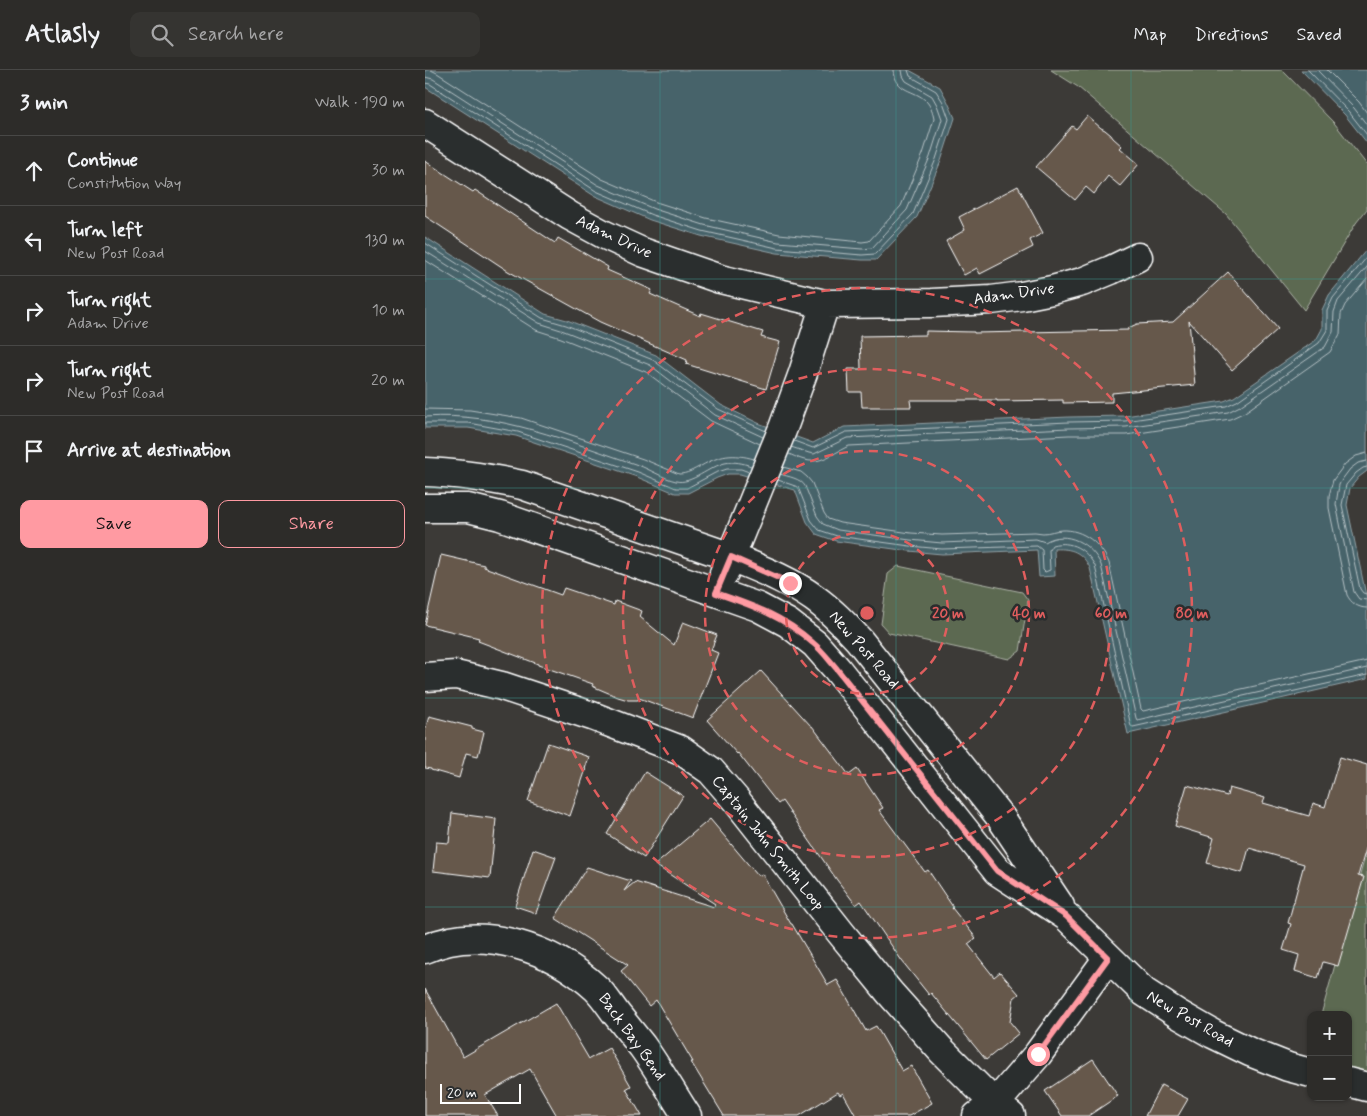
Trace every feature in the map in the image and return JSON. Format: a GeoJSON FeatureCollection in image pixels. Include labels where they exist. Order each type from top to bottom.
{"type":"FeatureCollection","features":[{"type":"Feature","properties":{"kind":"street","name":"Adam Drive"},"geometry":{"type":"LineString","coordinates":[[425,123],[570,216],[642,252],[720,279],[825,304],[933,303],[991,300],[1022,296],[1082,282],[1138,257]]}},
{"type":"Feature","properties":{"kind":"street"},"geometry":{"type":"LineString","coordinates":[[716,593],[783,428],[825,304]]}},
{"type":"Feature","properties":{"kind":"street","name":"New Post Road"},"geometry":{"type":"LineString","coordinates":[[425,472],[463,474],[522,486],[731,557],[790,583],[815,599],[859,640],[1001,818],[1066,916],[1108,958],[1144,992],[1213,1034],[1250,1052],[1288,1067],[1307,1071]]}},
{"type":"Feature","properties":{"kind":"street","name":"New Post Road"},"geometry":{"type":"LineString","coordinates":[[425,508],[467,508],[501,516],[758,607],[788,623],[815,644],[843,677],[997,871],[1066,916]]}},
{"type":"Feature","properties":{"kind":"street","name":"Captain John Smith Loop"},"geometry":{"type":"LineString","coordinates":[[425,677],[456,675],[511,689],[592,716],[681,750],[711,772],[736,800],[890,993],[994,1112]]}},
{"type":"Feature","properties":{"kind":"street","name":"Back Bay Bend"},"geometry":{"type":"LineString","coordinates":[[425,949],[438,943],[474,938],[504,941],[540,952],[571,969],[597,990],[636,1039],[687,1116]]}},
{"type":"Feature","properties":{"kind":"street"},"geometry":{"type":"LineString","coordinates":[[994,1112],[1108,958]]}},
{"type":"Feature","properties":{"kind":"street"},"geometry":{"type":"LineString","coordinates":[[1352,1083],[1367,1087]]}},
{"type":"Feature","properties":{"kind":"green space"},"geometry":{"type":"Polygon","coordinates":[[[1051,70],[1282,70],[1335,124],[1367,165],[1367,209],[1356,223],[1304,310],[1226,214],[1078,87],[1051,70]]]}},
{"type":"Feature","properties":{"kind":"green space"},"geometry":{"type":"Polygon","coordinates":[[[898,566],[1022,592],[1028,600],[1020,651],[1009,659],[889,633],[881,624],[888,574],[898,566]]]}},
{"type":"Feature","properties":{"kind":"green space"},"geometry":{"type":"Polygon","coordinates":[[[1367,850],[1367,1095],[1352,1093],[1352,1011],[1322,1011],[1367,850]]]}},
{"type":"Feature","properties":{"kind":"water"},"geometry":{"type":"Polygon","coordinates":[[[425,70],[909,70],[940,87],[955,118],[941,161],[917,217],[876,260],[777,253],[701,236],[650,220],[593,195],[425,87],[425,70]]]}},
{"type":"Feature","properties":{"kind":"water"},"geometry":{"type":"Polygon","coordinates":[[[1301,70],[1367,70],[1367,143],[1345,115],[1301,70]]]}},
{"type":"Feature","properties":{"kind":"water"},"geometry":{"type":"Polygon","coordinates":[[[425,237],[545,314],[567,320],[656,355],[721,405],[758,423],[813,443],[844,427],[1125,416],[1224,401],[1234,397],[1316,340],[1322,329],[1322,310],[1329,295],[1367,249],[1367,471],[1350,488],[1347,505],[1367,600],[1367,679],[1128,734],[1090,568],[1084,558],[1076,552],[1066,549],[1054,549],[1055,576],[1039,577],[1037,550],[942,554],[836,541],[816,534],[807,522],[795,490],[740,474],[728,474],[717,478],[688,493],[675,493],[637,477],[516,436],[468,428],[425,428],[425,237]]]}},
{"type":"Feature","properties":{"kind":"building"},"geometry":{"type":"Polygon","coordinates":[[[1087,116],[1111,135],[1122,146],[1120,148],[1139,164],[1120,186],[1108,176],[1094,194],[1086,187],[1075,200],[1036,167],[1072,126],[1076,129],[1087,116]]]}},
{"type":"Feature","properties":{"kind":"building"},"geometry":{"type":"Polygon","coordinates":[[[425,161],[473,192],[475,190],[555,243],[558,238],[608,267],[607,270],[652,290],[650,294],[700,316],[701,313],[763,332],[761,337],[780,342],[766,389],[686,364],[687,360],[600,322],[508,271],[425,216],[425,161]]]}},
{"type":"Feature","properties":{"kind":"building"},"geometry":{"type":"Polygon","coordinates":[[[1018,186],[1043,233],[1030,240],[1033,247],[980,274],[977,268],[964,275],[946,241],[965,230],[959,217],[1018,186]]]}},
{"type":"Feature","properties":{"kind":"building"},"geometry":{"type":"Polygon","coordinates":[[[1228,272],[1278,329],[1232,370],[1189,321],[1195,385],[1112,393],[1112,402],[1063,403],[1063,400],[910,400],[911,407],[862,407],[861,392],[849,392],[848,369],[861,369],[860,336],[926,335],[926,331],[974,333],[1128,330],[1128,328],[1137,324],[1173,322],[1228,272]]]}},
{"type":"Feature","properties":{"kind":"building"},"geometry":{"type":"Polygon","coordinates":[[[441,555],[484,565],[484,567],[561,595],[564,588],[614,605],[615,601],[642,611],[640,617],[674,645],[683,622],[717,635],[711,650],[718,653],[693,718],[639,698],[638,700],[628,700],[618,697],[592,686],[593,684],[478,641],[479,638],[425,625],[441,555]]]}},
{"type":"Feature","properties":{"kind":"building"},"geometry":{"type":"Polygon","coordinates":[[[761,671],[812,726],[849,775],[857,769],[883,808],[879,810],[925,872],[928,870],[952,908],[976,938],[968,944],[994,977],[1000,972],[1019,994],[1014,998],[1010,1022],[1019,1033],[986,1060],[902,961],[861,901],[856,905],[782,801],[778,804],[738,753],[707,720],[761,671]]]}},
{"type":"Feature","properties":{"kind":"building"},"geometry":{"type":"Polygon","coordinates":[[[429,716],[484,732],[478,756],[466,753],[459,778],[425,768],[425,731],[429,716]]]}},
{"type":"Feature","properties":{"kind":"building"},"geometry":{"type":"Polygon","coordinates":[[[548,743],[589,757],[570,816],[528,801],[548,743]]]}},
{"type":"Feature","properties":{"kind":"building"},"geometry":{"type":"Polygon","coordinates":[[[1340,757],[1367,765],[1367,845],[1358,876],[1364,877],[1338,966],[1323,962],[1318,978],[1295,971],[1299,955],[1283,950],[1291,924],[1288,923],[1304,864],[1249,848],[1242,873],[1207,863],[1214,838],[1175,826],[1187,785],[1227,796],[1229,788],[1265,798],[1263,803],[1309,816],[1313,803],[1325,807],[1340,757]]]}},
{"type":"Feature","properties":{"kind":"building"},"geometry":{"type":"Polygon","coordinates":[[[645,772],[683,796],[644,858],[607,834],[645,772]]]}},
{"type":"Feature","properties":{"kind":"building"},"geometry":{"type":"Polygon","coordinates":[[[452,813],[496,819],[490,878],[433,871],[436,842],[449,843],[452,813]]]}},
{"type":"Feature","properties":{"kind":"building"},"geometry":{"type":"Polygon","coordinates":[[[710,819],[758,876],[762,874],[828,985],[837,980],[866,1031],[876,1026],[902,1071],[911,1066],[932,1103],[909,1116],[856,1116],[843,1093],[840,1095],[838,1092],[799,1116],[724,1116],[656,1000],[649,1006],[621,971],[628,965],[555,918],[587,867],[631,881],[624,891],[635,882],[714,907],[715,904],[655,865],[710,819]]]}},
{"type":"Feature","properties":{"kind":"building"},"geometry":{"type":"Polygon","coordinates":[[[533,849],[556,857],[536,913],[515,906],[533,849]]]}},
{"type":"Feature","properties":{"kind":"building"},"geometry":{"type":"Polygon","coordinates":[[[425,989],[463,1057],[556,1003],[589,1059],[609,1048],[631,1086],[626,1089],[642,1116],[557,1116],[530,1069],[485,1095],[498,1116],[425,1116],[425,989]]]}},
{"type":"Feature","properties":{"kind":"building"},"geometry":{"type":"Polygon","coordinates":[[[1093,1059],[1118,1096],[1088,1116],[1062,1116],[1045,1091],[1093,1059]]]}},
{"type":"Feature","properties":{"kind":"building"},"geometry":{"type":"Polygon","coordinates":[[[1161,1085],[1188,1099],[1178,1116],[1145,1116],[1161,1085]]]}},
{"type":"Feature","properties":{"kind":"route"},"geometry":{"type":"LineString","coordinates":[[790,583],[731,557],[716,593],[758,607],[788,623],[815,644],[837,669],[997,871],[1066,916],[1108,958],[1038,1054]]}}]}
